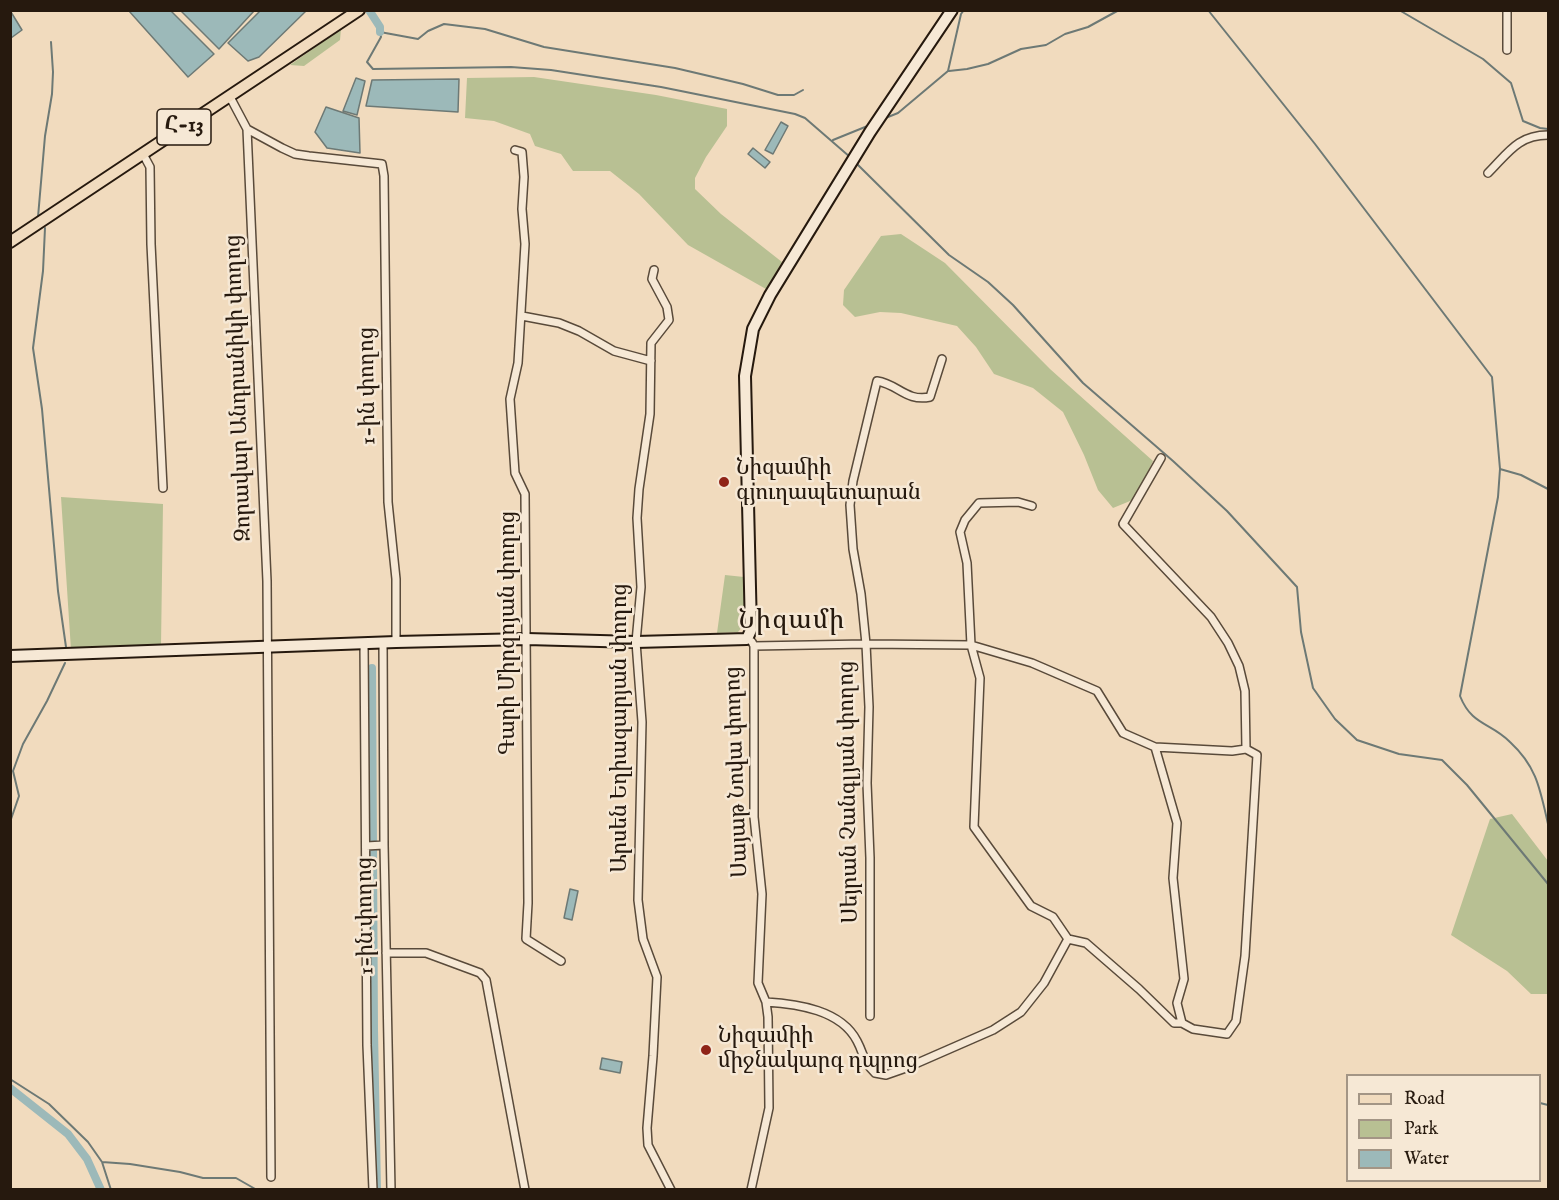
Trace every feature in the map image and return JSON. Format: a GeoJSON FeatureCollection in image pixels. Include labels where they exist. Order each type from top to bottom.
{"type":"FeatureCollection","features":[{"type":"Feature","properties":{"kind":"main road","name":"Սայաթ Նովա փողոց"},"geometry":{"type":"LineString","coordinates":[[750,642],[745,376],[753,328],[770,295],[870,132],[952,10]]}},
{"type":"Feature","properties":{"kind":"main road","name":"Հ-13"},"geometry":{"type":"LineString","coordinates":[[10,242],[359,11]]}},
{"type":"Feature","properties":{"kind":"main road"},"geometry":{"type":"LineString","coordinates":[[10,656],[527,639],[750,642]]}},
{"type":"Feature","properties":{"kind":"street"},"geometry":{"type":"LineString","coordinates":[[1507,10],[1507,50]]}},
{"type":"Feature","properties":{"kind":"street"},"geometry":{"type":"LineString","coordinates":[[230,97],[247,129]]}},
{"type":"Feature","properties":{"kind":"street","name":"1-ին փողոց"},"geometry":{"type":"LineString","coordinates":[[247,129],[295,154],[382,164],[388,502],[396,579],[396,642]]}},
{"type":"Feature","properties":{"kind":"street","name":"Զորավար Անդրանիկի փողոց"},"geometry":{"type":"LineString","coordinates":[[247,129],[267,581],[271,1177]]}},
{"type":"Feature","properties":{"kind":"street"},"geometry":{"type":"LineString","coordinates":[[1488,173],[1517,144],[1530,136],[1548,135]]}},
{"type":"Feature","properties":{"kind":"street","name":"Գարի Միրզոյան փողոց"},"geometry":{"type":"LineString","coordinates":[[514,150],[522,152],[524,177],[522,209],[525,244],[522,316],[518,363],[510,399],[515,473],[525,494],[528,903],[526,939],[561,961]]}},
{"type":"Feature","properties":{"kind":"street"},"geometry":{"type":"LineString","coordinates":[[143,154],[150,167],[163,488]]}},
{"type":"Feature","properties":{"kind":"street","name":"Արսեն Եղիազարյան փողոց"},"geometry":{"type":"LineString","coordinates":[[654,270],[651,279],[667,307],[669,320],[651,343],[650,414],[639,489],[641,587],[636,642],[642,722],[638,900],[643,939],[657,976],[647,1128],[648,1145],[671,1190]]}},
{"type":"Feature","properties":{"kind":"street"},"geometry":{"type":"LineString","coordinates":[[522,316],[559,323],[579,331],[614,351],[651,362]]}},
{"type":"Feature","properties":{"kind":"street","name":"Սեյրան Չանգլյան փողոց"},"geometry":{"type":"LineString","coordinates":[[870,1016],[866,644],[861,594],[852,549],[850,505],[853,481],[878,381],[918,399],[930,397],[942,359]]}},
{"type":"Feature","properties":{"kind":"street"},"geometry":{"type":"LineString","coordinates":[[1161,458],[1123,524],[1210,618],[1228,643],[1239,666],[1245,691],[1246,748]]}},
{"type":"Feature","properties":{"kind":"street"},"geometry":{"type":"LineString","coordinates":[[750,642],[971,645],[1032,663],[1097,692],[1123,733],[1155,747],[1232,751],[1246,748],[1257,755],[1245,956],[1236,1021],[1227,1034],[1193,1029],[1182,1023],[1174,1023],[1086,943],[1068,939],[1053,917],[1032,906],[974,827],[980,678],[971,645],[967,563],[960,532],[964,520],[979,503],[1018,502],[1032,506]]}},
{"type":"Feature","properties":{"kind":"street","name":"1-ին փողոց"},"geometry":{"type":"LineString","coordinates":[[383,642],[384,845],[391,1190]]}},
{"type":"Feature","properties":{"kind":"street","name":"Սայաթ Նովա փողոց"},"geometry":{"type":"LineString","coordinates":[[750,642],[754,817],[762,894],[758,983],[766,1002],[768,1017],[769,1108],[751,1190]]}},
{"type":"Feature","properties":{"kind":"street"},"geometry":{"type":"LineString","coordinates":[[364,643],[367,1045],[373,1190]]}},
{"type":"Feature","properties":{"kind":"street"},"geometry":{"type":"LineString","coordinates":[[1155,747],[1176,823],[1173,878],[1184,979],[1177,1003],[1182,1023]]}},
{"type":"Feature","properties":{"kind":"street"},"geometry":{"type":"LineString","coordinates":[[366,846],[384,845]]}},
{"type":"Feature","properties":{"kind":"street"},"geometry":{"type":"LineString","coordinates":[[766,1002],[790,1004],[830,1016],[849,1029],[858,1042],[864,1062],[875,1073],[886,1075],[993,1030],[1021,1012],[1044,983],[1068,939]]}},
{"type":"Feature","properties":{"kind":"street"},"geometry":{"type":"LineString","coordinates":[[386,953],[426,953],[480,973],[486,980],[525,1190]]}},
{"type":"Feature","properties":{"kind":"green space"},"geometry":{"type":"Polygon","coordinates":[[[341,29],[340,40],[304,66],[290,65],[341,29]]]}},
{"type":"Feature","properties":{"kind":"green space"},"geometry":{"type":"Polygon","coordinates":[[[534,77],[656,95],[727,109],[727,126],[695,178],[695,189],[721,214],[782,262],[766,289],[688,245],[639,194],[610,171],[573,171],[561,154],[535,146],[530,134],[494,121],[465,118],[467,78],[534,77]]]}},
{"type":"Feature","properties":{"kind":"green space"},"geometry":{"type":"Polygon","coordinates":[[[901,234],[945,263],[1050,369],[1153,461],[1135,499],[1113,508],[1098,490],[1063,412],[1033,388],[994,374],[976,347],[957,326],[901,313],[880,312],[855,317],[843,305],[844,290],[881,236],[901,234]]]}},
{"type":"Feature","properties":{"kind":"green space"},"geometry":{"type":"Polygon","coordinates":[[[61,497],[163,504],[161,646],[71,650],[61,497]]]}},
{"type":"Feature","properties":{"kind":"green space"},"geometry":{"type":"Polygon","coordinates":[[[725,575],[744,577],[746,622],[738,632],[717,633],[725,575]]]}},
{"type":"Feature","properties":{"kind":"green space"},"geometry":{"type":"Polygon","coordinates":[[[1512,814],[1548,861],[1548,994],[1531,994],[1507,971],[1451,935],[1490,819],[1512,814]]]}},
{"type":"Feature","properties":{"kind":"water"},"geometry":{"type":"Polygon","coordinates":[[[129,11],[171,11],[214,54],[188,77],[129,11]]]}},
{"type":"Feature","properties":{"kind":"water"},"geometry":{"type":"Polygon","coordinates":[[[181,11],[254,11],[219,49],[181,11]]]}},
{"type":"Feature","properties":{"kind":"water"},"geometry":{"type":"Polygon","coordinates":[[[260,11],[306,11],[259,57],[248,61],[228,43],[260,11]]]}},
{"type":"Feature","properties":{"kind":"water"},"geometry":{"type":"Polygon","coordinates":[[[11,12],[22,30],[10,38],[11,12]]]}},
{"type":"Feature","properties":{"kind":"water"},"geometry":{"type":"Polygon","coordinates":[[[356,78],[365,81],[357,115],[343,111],[356,78]]]}},
{"type":"Feature","properties":{"kind":"water"},"geometry":{"type":"Polygon","coordinates":[[[459,79],[458,112],[366,106],[372,80],[459,79]]]}},
{"type":"Feature","properties":{"kind":"water"},"geometry":{"type":"Polygon","coordinates":[[[326,107],[359,118],[360,153],[327,148],[315,132],[326,107]]]}},
{"type":"Feature","properties":{"kind":"water"},"geometry":{"type":"Polygon","coordinates":[[[781,122],[788,126],[773,154],[765,150],[781,122]]]}},
{"type":"Feature","properties":{"kind":"water"},"geometry":{"type":"Polygon","coordinates":[[[753,148],[770,162],[765,168],[748,154],[753,148]]]}},
{"type":"Feature","properties":{"kind":"water"},"geometry":{"type":"Polygon","coordinates":[[[570,889],[578,891],[572,920],[564,918],[570,889]]]}},
{"type":"Feature","properties":{"kind":"water"},"geometry":{"type":"Polygon","coordinates":[[[602,1058],[622,1062],[620,1073],[600,1069],[602,1058]]]}},
{"type":"Feature","properties":{"kind":"waterway"},"geometry":{"type":"LineString","coordinates":[[369,10],[380,27],[380,32]]}},
{"type":"Feature","properties":{"kind":"waterway"},"geometry":{"type":"LineString","coordinates":[[883,119],[898,113],[948,71],[961,14],[964,10]]}},
{"type":"Feature","properties":{"kind":"waterway"},"geometry":{"type":"LineString","coordinates":[[949,71],[988,64],[1021,49],[1046,45],[1065,34],[1088,27],[1119,10]]}},
{"type":"Feature","properties":{"kind":"waterway"},"geometry":{"type":"LineString","coordinates":[[1208,10],[1315,144],[1492,377],[1500,469],[1498,497],[1460,696],[1470,713],[1503,736],[1526,760],[1540,789],[1548,824]]}},
{"type":"Feature","properties":{"kind":"waterway"},"geometry":{"type":"LineString","coordinates":[[1399,10],[1483,59],[1511,83],[1523,121],[1548,129]]}},
{"type":"Feature","properties":{"kind":"waterway"},"geometry":{"type":"LineString","coordinates":[[803,90],[794,95],[778,95],[675,68],[544,47],[485,29],[444,24],[428,31],[418,39],[380,32],[381,37],[367,62],[373,69],[511,67],[551,70],[661,87],[795,114],[805,118],[850,157]]}},
{"type":"Feature","properties":{"kind":"waterway"},"geometry":{"type":"LineString","coordinates":[[38,217],[45,136],[52,94],[51,42]]}},
{"type":"Feature","properties":{"kind":"waterway"},"geometry":{"type":"LineString","coordinates":[[833,140],[870,125]]}},
{"type":"Feature","properties":{"kind":"waterway"},"geometry":{"type":"LineString","coordinates":[[856,163],[949,255],[988,282],[1013,305],[1083,383],[1227,511],[1297,587],[1301,632],[1313,688],[1335,719],[1357,740],[1399,754],[1442,760],[1467,785],[1548,884]]}},
{"type":"Feature","properties":{"kind":"waterway"},"geometry":{"type":"LineString","coordinates":[[45,228],[43,271],[33,348],[42,409],[58,591],[66,647]]}},
{"type":"Feature","properties":{"kind":"waterway"},"geometry":{"type":"LineString","coordinates":[[1500,469],[1521,475],[1548,489]]}},
{"type":"Feature","properties":{"kind":"waterway"},"geometry":{"type":"LineString","coordinates":[[10,822],[19,796],[13,771],[23,744],[65,663]]}},
{"type":"Feature","properties":{"kind":"waterway"},"geometry":{"type":"LineString","coordinates":[[372,668],[377,1190]]}},
{"type":"Feature","properties":{"kind":"waterway"},"geometry":{"type":"LineString","coordinates":[[10,1079],[49,1104],[88,1142],[102,1162],[111,1190]]}},
{"type":"Feature","properties":{"kind":"waterway"},"geometry":{"type":"LineString","coordinates":[[10,1088],[68,1134],[87,1159],[101,1190]]}},
{"type":"Feature","properties":{"kind":"waterway"},"geometry":{"type":"LineString","coordinates":[[1541,1103],[1548,1105]]}},
{"type":"Feature","properties":{"kind":"waterway"},"geometry":{"type":"LineString","coordinates":[[102,1162],[130,1164],[203,1178],[236,1178],[257,1190]]}},
{"type":"Feature","properties":{"kind":"place","name":"Նիզամիի գյուղապետարան"},"geometry":{"type":"Point","coordinates":[724,482]}},
{"type":"Feature","properties":{"kind":"place","name":"Նիզամիի միջնակարգ դպրոց"},"geometry":{"type":"Point","coordinates":[706,1050]}},
{"type":"Feature","properties":{"kind":"district","name":"Նիզամի"},"geometry":{"type":"Point","coordinates":[792,623]}}]}
